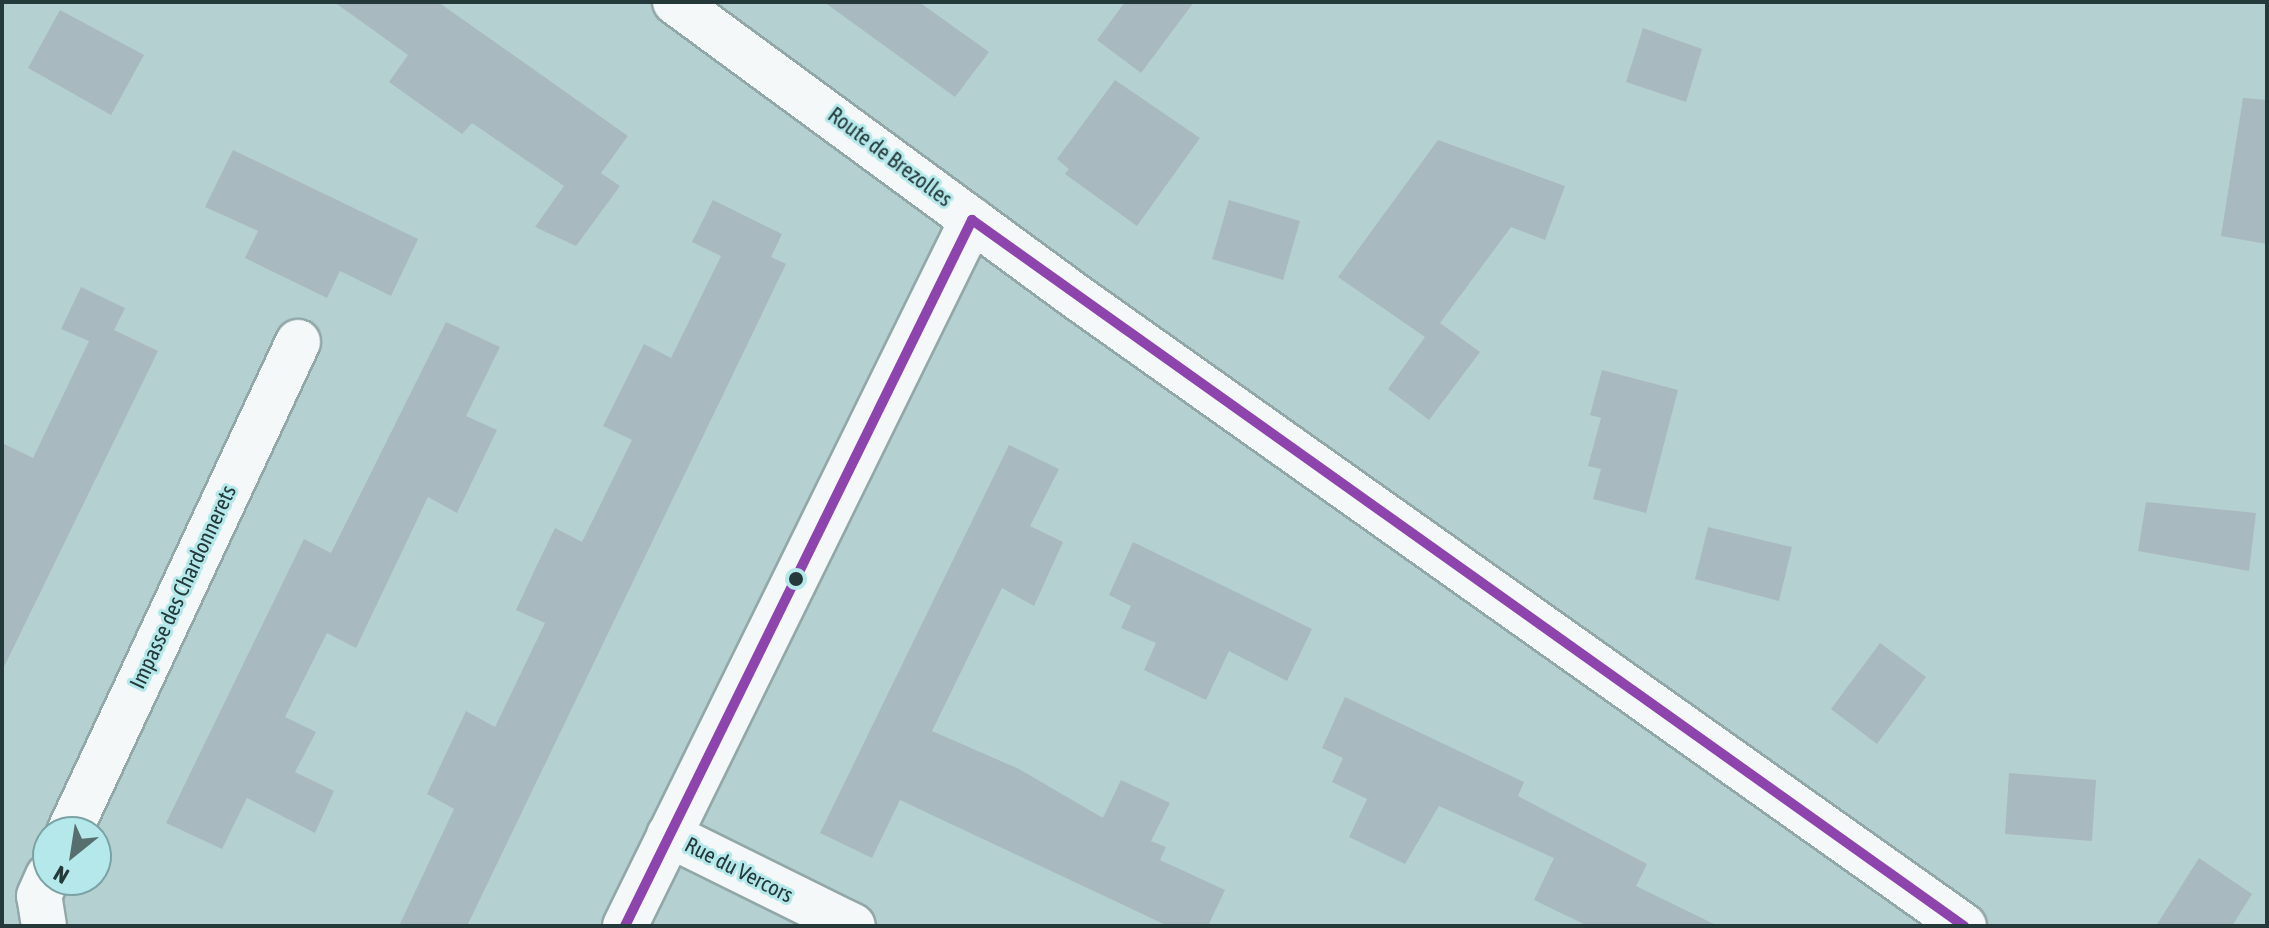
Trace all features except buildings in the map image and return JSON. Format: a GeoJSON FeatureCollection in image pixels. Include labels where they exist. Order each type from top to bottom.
{"type":"FeatureCollection","features":[{"type":"Feature","properties":{"kind":"street","name":"Route de Brezolles"},"geometry":{"type":"LineString","coordinates":[[675,2],[972,220],[1964,926]]}},
{"type":"Feature","properties":{"kind":"street"},"geometry":{"type":"LineString","coordinates":[[625,926],[972,220]]}},
{"type":"Feature","properties":{"kind":"street","name":"Impasse des Chardonnerets"},"geometry":{"type":"LineString","coordinates":[[76,816],[298,342]]}},
{"type":"Feature","properties":{"kind":"street","name":"Rue du Vercors"},"geometry":{"type":"LineString","coordinates":[[669,835],[853,926]]}},
{"type":"Feature","properties":{"kind":"street"},"geometry":{"type":"LineString","coordinates":[[39,896],[44,926]]}},
{"type":"Feature","properties":{"kind":"transit line"},"geometry":{"type":"LineString","coordinates":[[972,220],[1964,926]]}},
{"type":"Feature","properties":{"kind":"transit line"},"geometry":{"type":"LineString","coordinates":[[625,926],[972,220]]}}]}
